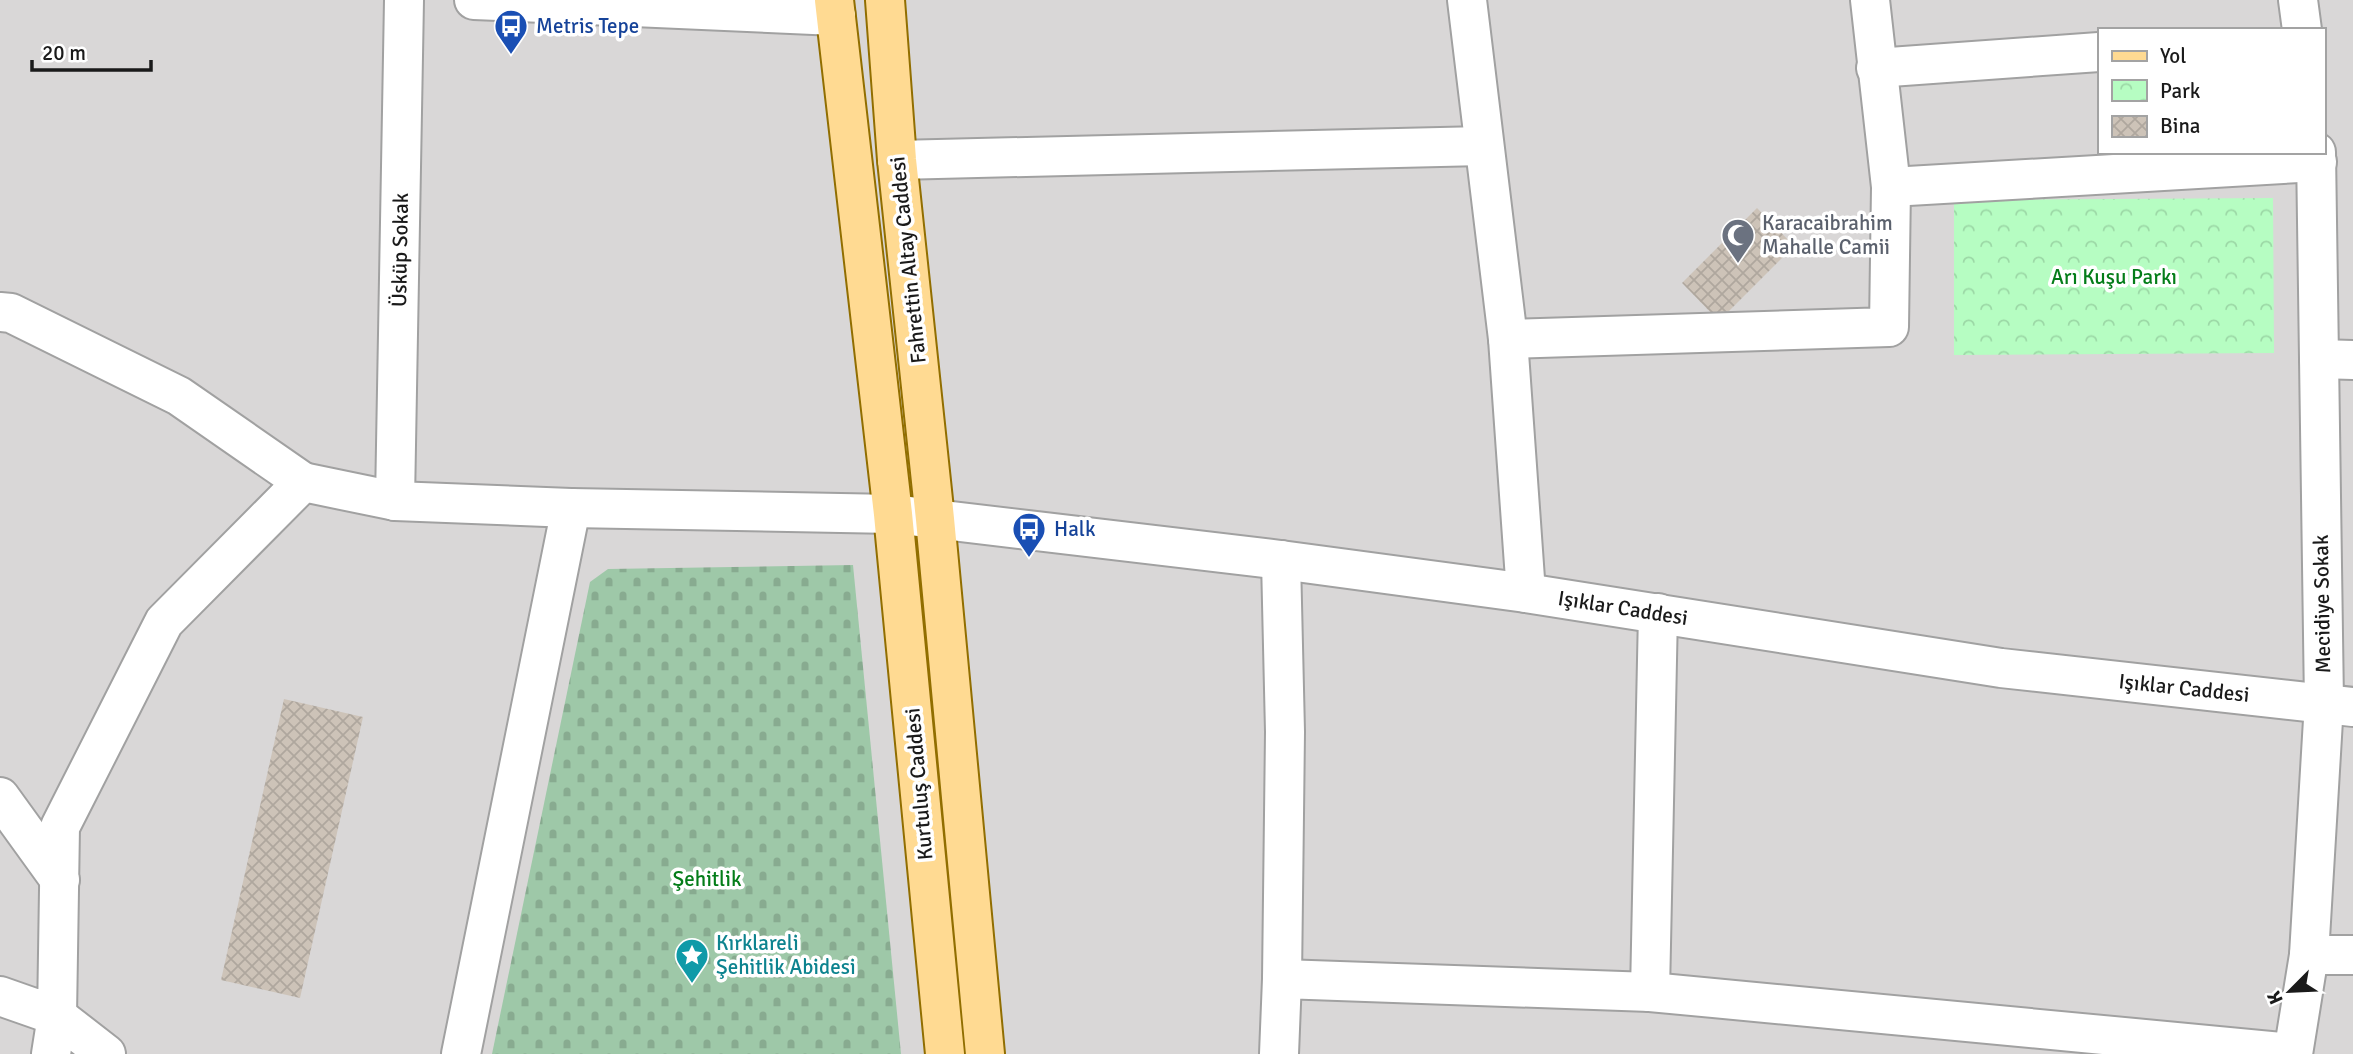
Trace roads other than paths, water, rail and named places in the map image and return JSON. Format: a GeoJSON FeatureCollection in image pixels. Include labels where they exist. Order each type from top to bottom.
{"type":"FeatureCollection","features":[{"type":"Feature","properties":{"kind":"main road","name":"Fahrettin Altay Caddesi"},"geometry":{"type":"LineString","coordinates":[[885,0],[897,160],[935,520]]}},
{"type":"Feature","properties":{"kind":"main road","name":"Fahrettin Altay Caddesi"},"geometry":{"type":"LineString","coordinates":[[835,8],[892,514]]}},
{"type":"Feature","properties":{"kind":"main road","name":"Kurtuluş Caddesi"},"geometry":{"type":"LineString","coordinates":[[892,514],[944,1054]]}},
{"type":"Feature","properties":{"kind":"main road","name":"Kurtuluş Caddesi"},"geometry":{"type":"LineString","coordinates":[[935,520],[985,1054]]}},
{"type":"Feature","properties":{"kind":"street","name":"Üsküp Sokak"},"geometry":{"type":"LineString","coordinates":[[395,501],[404,0]]}},
{"type":"Feature","properties":{"kind":"street"},"geometry":{"type":"LineString","coordinates":[[474,0],[835,8]]}},
{"type":"Feature","properties":{"kind":"street"},"geometry":{"type":"LineString","coordinates":[[1466,0],[1508,339],[1526,593]]}},
{"type":"Feature","properties":{"kind":"street"},"geometry":{"type":"LineString","coordinates":[[1508,339],[1889,327],[1891,187],[1870,0]]}},
{"type":"Feature","properties":{"kind":"street"},"geometry":{"type":"LineString","coordinates":[[2298,0],[2302,28]]}},
{"type":"Feature","properties":{"kind":"street"},"geometry":{"type":"LineString","coordinates":[[1876,68],[2098,52]]}},
{"type":"Feature","properties":{"kind":"street"},"geometry":{"type":"LineString","coordinates":[[897,160],[1483,146]]}},
{"type":"Feature","properties":{"kind":"street"},"geometry":{"type":"LineString","coordinates":[[1891,187],[2316,157]]}},
{"type":"Feature","properties":{"kind":"street","name":"Mecidiye Sokak"},"geometry":{"type":"LineString","coordinates":[[2293,1054],[2309,955],[2338,705],[2336,360],[2316,157]]}},
{"type":"Feature","properties":{"kind":"street"},"geometry":{"type":"LineString","coordinates":[[0,312],[11,313],[180,396],[303,482],[164,622],[60,827],[57,1016],[51,1054]]}},
{"type":"Feature","properties":{"kind":"street","name":"Işıklar Caddesi"},"geometry":{"type":"LineString","coordinates":[[303,482],[395,501],[571,508],[892,514],[1280,560],[1526,593],[2000,668],[2338,705]]}},
{"type":"Feature","properties":{"kind":"street"},"geometry":{"type":"LineString","coordinates":[[461,1054],[571,508]]}},
{"type":"Feature","properties":{"kind":"street"},"geometry":{"type":"LineString","coordinates":[[1279,1054],[1285,732],[1280,560]]}},
{"type":"Feature","properties":{"kind":"street"},"geometry":{"type":"LineString","coordinates":[[1650,992],[1658,613]]}},
{"type":"Feature","properties":{"kind":"street"},"geometry":{"type":"LineString","coordinates":[[0,797],[60,880]]}},
{"type":"Feature","properties":{"kind":"street"},"geometry":{"type":"LineString","coordinates":[[2309,955],[2353,955]]}},
{"type":"Feature","properties":{"kind":"street"},"geometry":{"type":"LineString","coordinates":[[1282,979],[1650,992],[2293,1054]]}},
{"type":"Feature","properties":{"kind":"street"},"geometry":{"type":"LineString","coordinates":[[0,996],[57,1016],[106,1054]]}},
{"type":"Feature","properties":{"kind":"place","name":"Metris Tepe"},"geometry":{"type":"Point","coordinates":[511,56]}},
{"type":"Feature","properties":{"kind":"place","name":"Karacaibrahim Mahalle Camii"},"geometry":{"type":"Point","coordinates":[1738,265]}},
{"type":"Feature","properties":{"kind":"place","name":"Halk"},"geometry":{"type":"Point","coordinates":[1029,559]}},
{"type":"Feature","properties":{"kind":"place","name":"Kırklareli Şehitlik Abidesi"},"geometry":{"type":"Point","coordinates":[692,985]}},
{"type":"Feature","properties":{"kind":"park label","name":"Arı Kuşu Parkı"},"geometry":{"type":"Point","coordinates":[2114,277]}},
{"type":"Feature","properties":{"kind":"park label","name":"Şehitlik"},"geometry":{"type":"Point","coordinates":[707,879]}}]}
